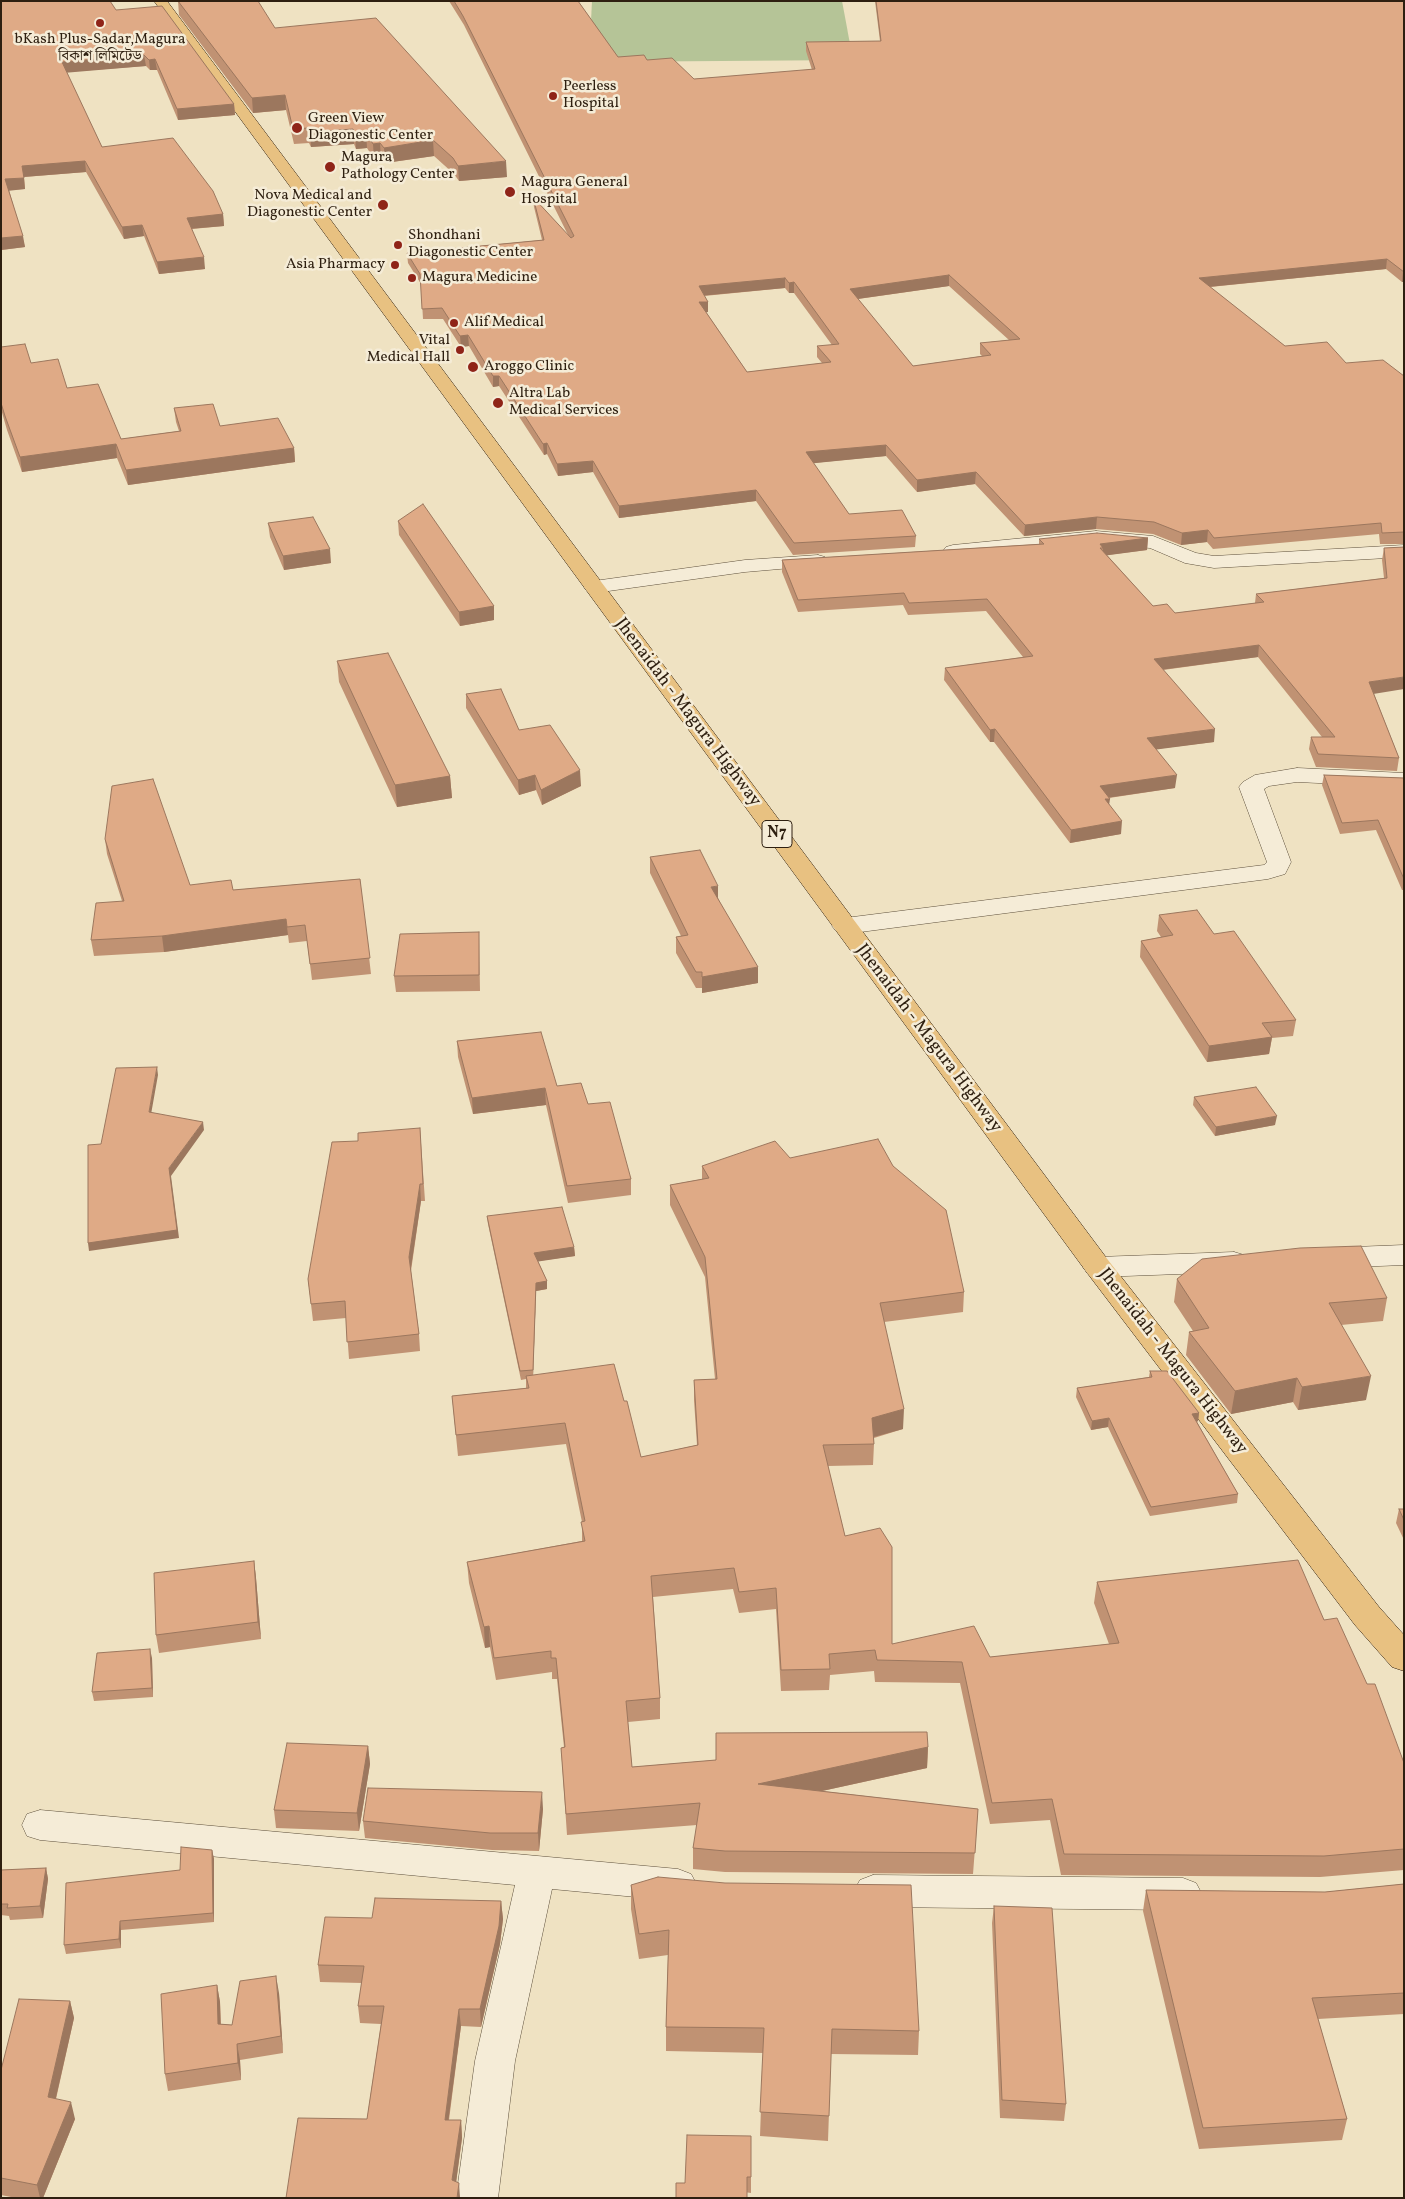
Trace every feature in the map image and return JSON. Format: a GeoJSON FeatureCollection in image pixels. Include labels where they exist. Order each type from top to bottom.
{"type":"FeatureCollection","features":[{"type":"Feature","properties":{"kind":"highway","name":"Jhenaidah - Magura Highway"},"geometry":{"type":"LineString","coordinates":[[160,1],[1098,1267],[1367,1616],[1404,1658]]}},
{"type":"Feature","properties":{"kind":"street"},"geometry":{"type":"LineString","coordinates":[[935,553],[1096,537],[1134,542],[1153,542],[1192,559],[1214,562],[1404,551]]}},
{"type":"Feature","properties":{"kind":"street"},"geometry":{"type":"LineString","coordinates":[[594,587],[745,566],[834,560]]}},
{"type":"Feature","properties":{"kind":"street"},"geometry":{"type":"LineString","coordinates":[[845,926],[1268,872],[1276,869],[1279,862],[1251,787],[1263,780],[1297,776],[1404,780]]}},
{"type":"Feature","properties":{"kind":"street"},"geometry":{"type":"LineString","coordinates":[[1305,1259],[1404,1255]]}},
{"type":"Feature","properties":{"kind":"street"},"geometry":{"type":"LineString","coordinates":[[1098,1267],[1266,1260]]}},
{"type":"Feature","properties":{"kind":"street"},"geometry":{"type":"LineString","coordinates":[[40,1826],[715,1889]]}},
{"type":"Feature","properties":{"kind":"street"},"geometry":{"type":"LineString","coordinates":[[477,2198],[495,2060],[537,1872]]}},
{"type":"Feature","properties":{"kind":"street"},"geometry":{"type":"LineString","coordinates":[[844,1891],[1221,1894]]}},
{"type":"Feature","properties":{"kind":"green space"},"geometry":{"type":"Polygon","coordinates":[[[592,1],[842,1],[853,60],[589,62],[592,1]]]}},
{"type":"Feature","properties":{"kind":"building"},"geometry":{"type":"Polygon","coordinates":[[[1,1],[110,1],[116,10],[162,6],[234,104],[177,109],[155,59],[149,60],[144,55],[62,62],[102,147],[173,138],[213,191],[223,214],[187,218],[204,257],[157,262],[142,225],[122,227],[85,161],[22,166],[24,178],[5,179],[23,236],[1,238],[1,1]]]}},
{"type":"Feature","properties":{"kind":"building"},"geometry":{"type":"Polygon","coordinates":[[[178,1],[258,1],[275,28],[376,18],[506,161],[458,166],[453,158],[433,140],[384,148],[380,143],[373,144],[366,132],[355,133],[353,129],[310,132],[308,128],[293,129],[285,95],[252,98],[178,1]]]}},
{"type":"Feature","properties":{"kind":"building"},"geometry":{"type":"Polygon","coordinates":[[[454,1],[578,1],[618,57],[644,55],[647,60],[672,58],[694,79],[815,69],[806,42],[881,41],[876,1],[1404,1],[1404,272],[1387,259],[1199,278],[1285,346],[1327,342],[1346,363],[1383,360],[1404,376],[1404,532],[1382,533],[1381,523],[1214,538],[1208,530],[1182,533],[1154,522],[1097,517],[1025,525],[976,472],[917,480],[886,445],[806,452],[849,514],[902,510],[916,536],[794,543],[756,490],[619,506],[593,461],[557,464],[547,443],[543,444],[499,376],[493,376],[468,335],[460,336],[442,308],[422,309],[420,274],[407,253],[544,240],[533,197],[571,238],[574,236],[454,1]],[[949,275],[850,289],[913,366],[991,355],[980,343],[1020,339],[949,275]],[[785,278],[699,286],[708,302],[699,302],[747,372],[831,362],[817,346],[839,344],[794,282],[789,283],[785,278]]]}},
{"type":"Feature","properties":{"kind":"building"},"geometry":{"type":"Polygon","coordinates":[[[25,344],[31,363],[58,359],[67,388],[98,384],[121,439],[181,431],[174,408],[213,404],[220,426],[278,418],[294,448],[126,470],[116,444],[20,457],[1,403],[1,347],[25,344]]]}},
{"type":"Feature","properties":{"kind":"building"},"geometry":{"type":"Polygon","coordinates":[[[423,504],[494,606],[459,612],[398,521],[423,504]]]}},
{"type":"Feature","properties":{"kind":"building"},"geometry":{"type":"Polygon","coordinates":[[[313,517],[330,549],[283,556],[268,523],[313,517]]]}},
{"type":"Feature","properties":{"kind":"building"},"geometry":{"type":"Polygon","coordinates":[[[1097,533],[1148,538],[1100,544],[1103,548],[1100,548],[1153,606],[1167,604],[1175,613],[1264,602],[1256,594],[1387,578],[1384,548],[1404,547],[1404,677],[1369,682],[1399,758],[1318,754],[1311,737],[1335,737],[1259,645],[1154,659],[1215,729],[1147,738],[1177,775],[1100,786],[1110,799],[1105,799],[1122,821],[1071,830],[995,729],[990,730],[945,668],[1033,656],[987,599],[909,603],[904,593],[798,600],[782,560],[1044,544],[1039,539],[1097,533]]]}},
{"type":"Feature","properties":{"kind":"building"},"geometry":{"type":"Polygon","coordinates":[[[388,653],[450,776],[395,785],[337,661],[388,653]]]}},
{"type":"Feature","properties":{"kind":"building"},"geometry":{"type":"Polygon","coordinates":[[[501,689],[519,730],[550,725],[580,770],[541,790],[535,775],[518,780],[466,694],[501,689]]]}},
{"type":"Feature","properties":{"kind":"building"},"geometry":{"type":"Polygon","coordinates":[[[1324,775],[1404,778],[1404,879],[1378,820],[1342,823],[1324,775]]]}},
{"type":"Feature","properties":{"kind":"building"},"geometry":{"type":"Polygon","coordinates":[[[153,779],[190,885],[231,880],[233,890],[360,879],[370,958],[310,964],[305,925],[287,927],[286,919],[162,936],[91,940],[96,903],[124,901],[105,839],[112,786],[153,779]]]}},
{"type":"Feature","properties":{"kind":"building"},"geometry":{"type":"Polygon","coordinates":[[[700,850],[718,886],[711,887],[758,967],[702,977],[702,972],[696,972],[676,937],[688,935],[650,857],[700,850]]]}},
{"type":"Feature","properties":{"kind":"building"},"geometry":{"type":"Polygon","coordinates":[[[1197,910],[1214,934],[1234,931],[1296,1020],[1262,1023],[1272,1037],[1209,1046],[1141,941],[1173,935],[1159,915],[1197,910]]]}},
{"type":"Feature","properties":{"kind":"building"},"geometry":{"type":"Polygon","coordinates":[[[479,932],[479,975],[394,976],[400,934],[479,932]]]}},
{"type":"Feature","properties":{"kind":"building"},"geometry":{"type":"Polygon","coordinates":[[[541,1032],[557,1086],[581,1083],[588,1104],[610,1102],[631,1179],[567,1186],[545,1088],[472,1098],[457,1041],[541,1032]]]}},
{"type":"Feature","properties":{"kind":"building"},"geometry":{"type":"Polygon","coordinates":[[[157,1067],[149,1112],[203,1122],[169,1168],[177,1230],[88,1243],[88,1145],[101,1144],[116,1068],[157,1067]]]}},
{"type":"Feature","properties":{"kind":"building"},"geometry":{"type":"Polygon","coordinates":[[[1256,1087],[1277,1116],[1216,1127],[1194,1097],[1256,1087]]]}},
{"type":"Feature","properties":{"kind":"building"},"geometry":{"type":"Polygon","coordinates":[[[420,1128],[423,1184],[420,1184],[409,1257],[419,1334],[347,1342],[345,1301],[311,1304],[308,1279],[332,1142],[358,1141],[358,1133],[420,1128]]]}},
{"type":"Feature","properties":{"kind":"building"},"geometry":{"type":"Polygon","coordinates":[[[878,1139],[893,1166],[946,1210],[964,1292],[880,1303],[904,1409],[872,1418],[874,1444],[823,1445],[845,1536],[880,1528],[892,1547],[892,1644],[974,1626],[990,1657],[1119,1643],[1097,1582],[1298,1560],[1324,1620],[1337,1618],[1367,1684],[1375,1684],[1404,1763],[1404,1849],[1324,1856],[1064,1854],[1052,1799],[992,1803],[962,1662],[877,1660],[875,1650],[829,1654],[830,1669],[781,1670],[776,1588],[739,1592],[734,1568],[651,1576],[660,1698],[626,1701],[632,1767],[716,1760],[716,1733],[927,1732],[928,1747],[758,1784],[978,1809],[975,1853],[725,1851],[693,1848],[700,1803],[566,1814],[561,1748],[565,1747],[556,1658],[551,1658],[551,1651],[494,1658],[489,1626],[484,1627],[467,1562],[585,1541],[581,1522],[585,1521],[565,1423],[456,1435],[452,1396],[529,1388],[526,1376],[614,1364],[624,1401],[627,1401],[641,1457],[698,1445],[694,1380],[717,1379],[705,1257],[670,1185],[709,1178],[702,1166],[775,1141],[790,1158],[878,1139]]]}},
{"type":"Feature","properties":{"kind":"building"},"geometry":{"type":"Polygon","coordinates":[[[562,1207],[574,1247],[534,1253],[547,1281],[536,1283],[533,1370],[520,1371],[487,1216],[562,1207]]]}},
{"type":"Feature","properties":{"kind":"building"},"geometry":{"type":"Polygon","coordinates":[[[1361,1246],[1387,1298],[1329,1303],[1371,1376],[1302,1387],[1297,1378],[1235,1391],[1189,1332],[1209,1328],[1177,1279],[1202,1259],[1300,1248],[1361,1246]]]}},
{"type":"Feature","properties":{"kind":"building"},"geometry":{"type":"Polygon","coordinates":[[[1150,1371],[1167,1371],[1199,1413],[1192,1414],[1238,1494],[1151,1507],[1109,1418],[1092,1421],[1077,1388],[1152,1377],[1150,1371]]]}},
{"type":"Feature","properties":{"kind":"building"},"geometry":{"type":"Polygon","coordinates":[[[1399,1509],[1404,1509],[1404,1520],[1399,1509]]]}},
{"type":"Feature","properties":{"kind":"building"},"geometry":{"type":"Polygon","coordinates":[[[254,1561],[258,1622],[156,1635],[154,1573],[254,1561]]]}},
{"type":"Feature","properties":{"kind":"building"},"geometry":{"type":"Polygon","coordinates":[[[150,1649],[152,1688],[92,1692],[97,1653],[150,1649]]]}},
{"type":"Feature","properties":{"kind":"building"},"geometry":{"type":"Polygon","coordinates":[[[287,1743],[368,1746],[357,1813],[274,1810],[287,1743]]]}},
{"type":"Feature","properties":{"kind":"building"},"geometry":{"type":"Polygon","coordinates":[[[368,1788],[542,1792],[538,1833],[490,1833],[363,1821],[368,1788]]]}},
{"type":"Feature","properties":{"kind":"building"},"geometry":{"type":"Polygon","coordinates":[[[181,1847],[212,1850],[213,1913],[120,1921],[119,1939],[64,1945],[66,1883],[180,1870],[181,1847]]]}},
{"type":"Feature","properties":{"kind":"building"},"geometry":{"type":"Polygon","coordinates":[[[46,1868],[40,1906],[7,1908],[8,1904],[1,1904],[1,1870],[46,1868]]]}},
{"type":"Feature","properties":{"kind":"building"},"geometry":{"type":"Polygon","coordinates":[[[658,1877],[725,1883],[911,1885],[919,2031],[832,2029],[829,2116],[760,2112],[764,2028],[666,2027],[669,1930],[639,1934],[631,1885],[658,1877]]]}},
{"type":"Feature","properties":{"kind":"building"},"geometry":{"type":"Polygon","coordinates":[[[1404,1884],[1404,1993],[1312,1998],[1347,2119],[1203,2128],[1146,1890],[1325,1892],[1404,1884]]]}},
{"type":"Feature","properties":{"kind":"building"},"geometry":{"type":"Polygon","coordinates":[[[375,1898],[501,1901],[499,1926],[480,2009],[459,2009],[445,2120],[461,2120],[452,2180],[459,2183],[457,2198],[286,2198],[298,2118],[367,2119],[384,2006],[358,2006],[364,1966],[318,1965],[325,1917],[372,1918],[375,1898]]]}},
{"type":"Feature","properties":{"kind":"building"},"geometry":{"type":"Polygon","coordinates":[[[994,1906],[1052,1908],[1066,2104],[1002,2100],[994,1906]]]}},
{"type":"Feature","properties":{"kind":"building"},"geometry":{"type":"Polygon","coordinates":[[[276,1976],[281,2036],[237,2044],[238,2063],[165,2074],[161,1994],[217,1985],[218,2024],[232,2025],[240,1981],[276,1976]]]}},
{"type":"Feature","properties":{"kind":"building"},"geometry":{"type":"Polygon","coordinates":[[[19,1999],[70,2001],[48,2097],[71,2102],[37,2185],[1,2178],[1,2070],[19,1999]]]}},
{"type":"Feature","properties":{"kind":"building"},"geometry":{"type":"Polygon","coordinates":[[[687,2135],[751,2136],[751,2177],[747,2177],[747,2198],[676,2198],[676,2183],[685,2183],[687,2135]]]}},
{"type":"Feature","properties":{"kind":"place","name":"bKash Plus-Sadar,Magura বিকাশ লিমিটেড"},"geometry":{"type":"Point","coordinates":[100,23]}},
{"type":"Feature","properties":{"kind":"place","name":"Peerless Hospital"},"geometry":{"type":"Point","coordinates":[553,96]}},
{"type":"Feature","properties":{"kind":"place","name":"Green View Diagonestic Center"},"geometry":{"type":"Point","coordinates":[297,128]}},
{"type":"Feature","properties":{"kind":"place","name":"Magura Pathology Center"},"geometry":{"type":"Point","coordinates":[330,167]}},
{"type":"Feature","properties":{"kind":"place","name":"Magura General Hospital"},"geometry":{"type":"Point","coordinates":[510,192]}},
{"type":"Feature","properties":{"kind":"place","name":"Nova Medical and Diagonestic Center"},"geometry":{"type":"Point","coordinates":[383,205]}},
{"type":"Feature","properties":{"kind":"place","name":"Shondhani Diagonestic Center"},"geometry":{"type":"Point","coordinates":[398,245]}},
{"type":"Feature","properties":{"kind":"place","name":"Asia Pharmacy"},"geometry":{"type":"Point","coordinates":[395,265]}},
{"type":"Feature","properties":{"kind":"place","name":"Magura Medicine"},"geometry":{"type":"Point","coordinates":[412,278]}},
{"type":"Feature","properties":{"kind":"place","name":"Alif Medical"},"geometry":{"type":"Point","coordinates":[454,323]}},
{"type":"Feature","properties":{"kind":"place","name":"Vital Medical Hall"},"geometry":{"type":"Point","coordinates":[460,350]}},
{"type":"Feature","properties":{"kind":"place","name":"Aroggo Clinic"},"geometry":{"type":"Point","coordinates":[473,367]}},
{"type":"Feature","properties":{"kind":"place","name":"Altra Lab Medical Services"},"geometry":{"type":"Point","coordinates":[498,403]}}]}
